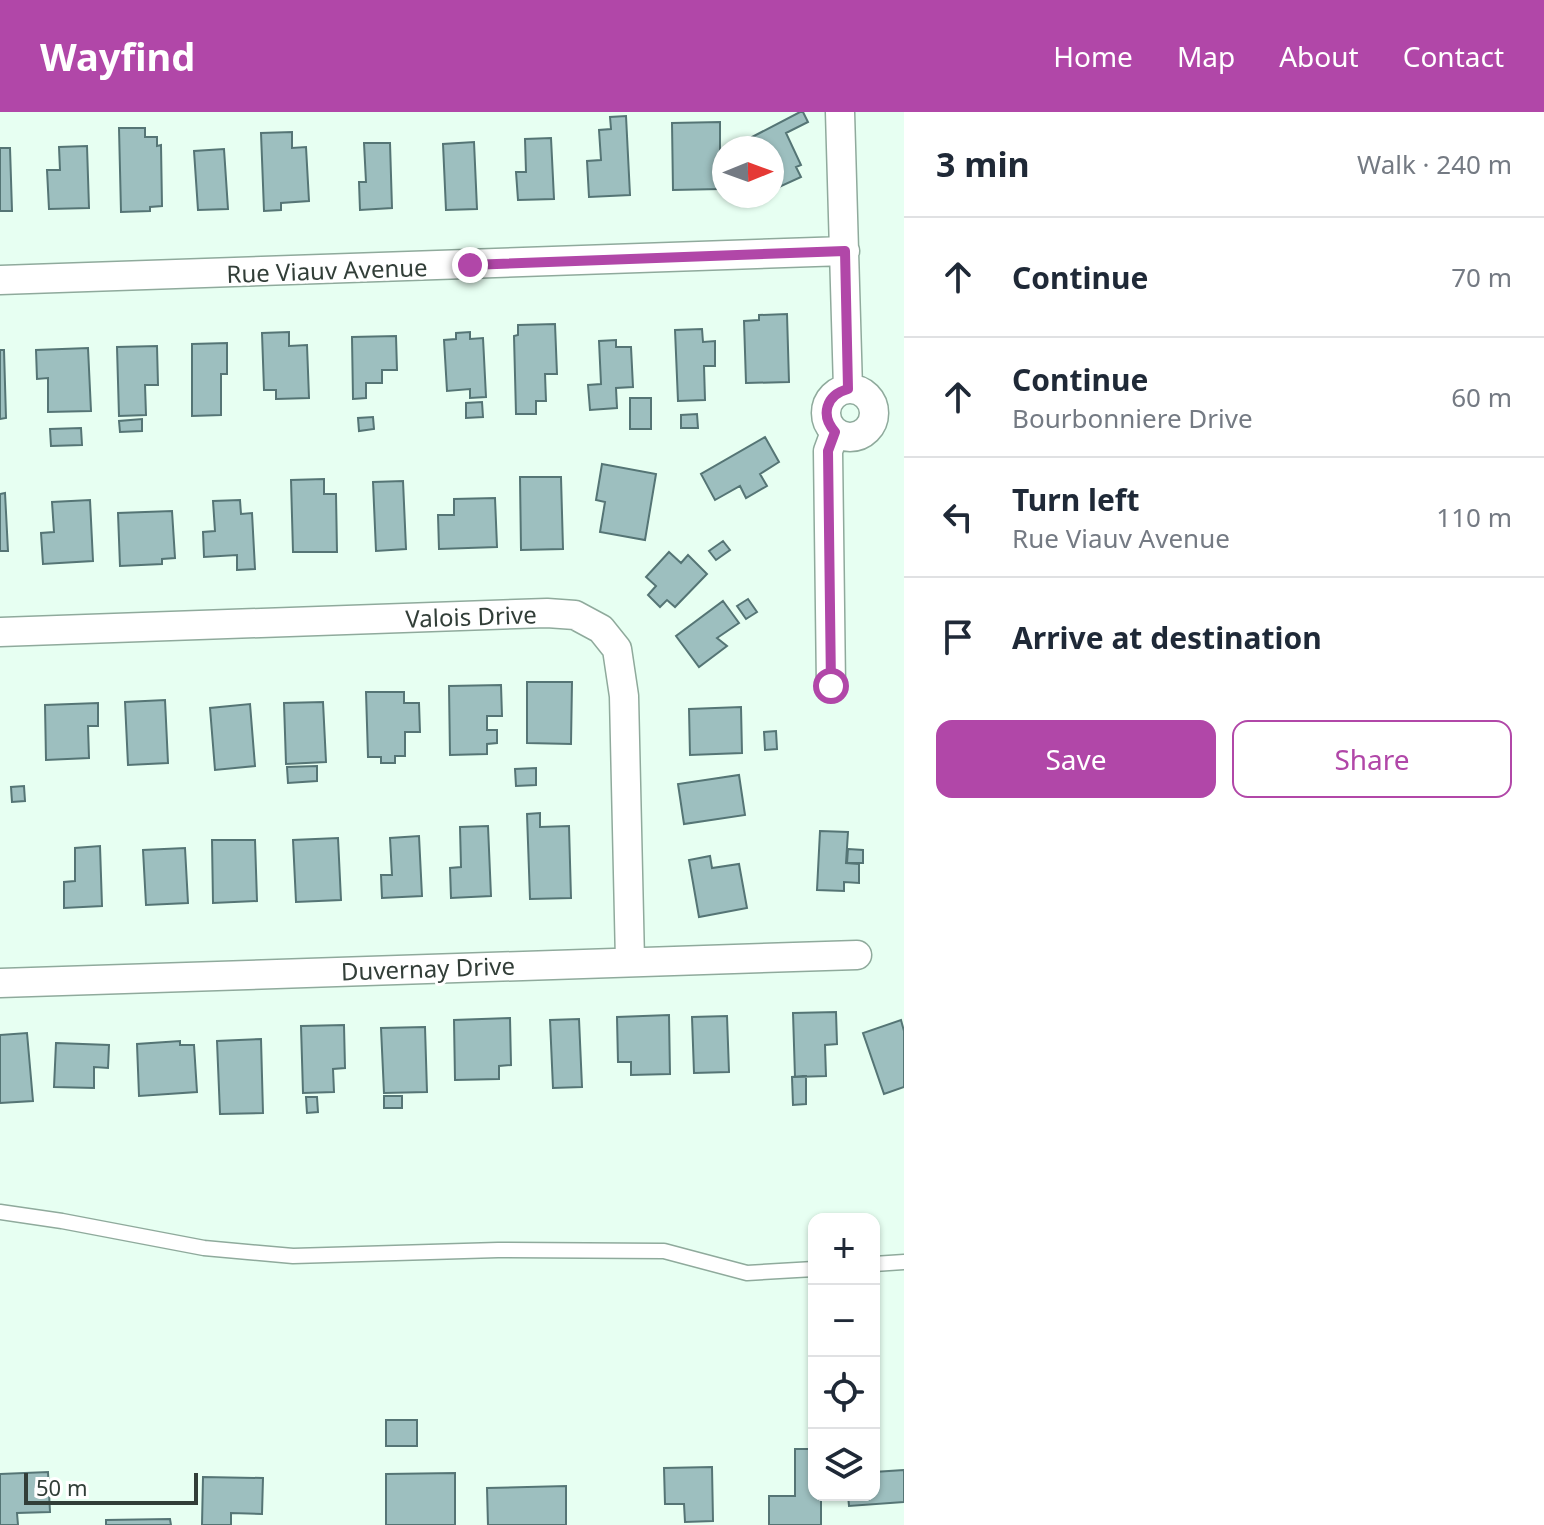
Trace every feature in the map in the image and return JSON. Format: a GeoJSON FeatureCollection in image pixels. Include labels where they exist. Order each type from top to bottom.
{"type":"FeatureCollection","features":[{"type":"Feature","properties":{"kind":"street"},"geometry":{"type":"LineString","coordinates":[[840,112],[848,389]]}},
{"type":"Feature","properties":{"kind":"street","name":"Rue Viauv Avenue"},"geometry":{"type":"LineString","coordinates":[[0,280],[845,251]]}},
{"type":"Feature","properties":{"kind":"street"},"geometry":{"type":"LineString","coordinates":[[848,389],[862,392],[872,404],[873,419],[865,431],[850,436],[835,432],[826,410],[833,396],[848,389]]}},
{"type":"Feature","properties":{"kind":"street"},"geometry":{"type":"LineString","coordinates":[[831,686],[828,451],[835,432]]}},
{"type":"Feature","properties":{"kind":"street","name":"Valois Drive"},"geometry":{"type":"LineString","coordinates":[[0,632],[547,613],[575,615],[601,629],[617,649],[620,664],[624,696],[630,961]]}},
{"type":"Feature","properties":{"kind":"street","name":"Duvernay Drive"},"geometry":{"type":"LineString","coordinates":[[0,983],[857,955]]}},
{"type":"Feature","properties":{"kind":"lane"},"geometry":{"type":"LineString","coordinates":[[0,1212],[204,1248],[293,1256],[498,1250],[664,1251],[747,1273],[808,1269]]}},
{"type":"Feature","properties":{"kind":"lane"},"geometry":{"type":"LineString","coordinates":[[880,1264],[904,1262]]}},
{"type":"Feature","properties":{"kind":"building"},"geometry":{"type":"Polygon","coordinates":[[[803,112],[808,122],[786,133],[801,165],[796,167],[801,177],[784,185],[784,136],[754,136],[803,112]]]}},
{"type":"Feature","properties":{"kind":"building"},"geometry":{"type":"Polygon","coordinates":[[[626,116],[630,195],[589,197],[587,161],[601,160],[599,130],[611,129],[610,117],[626,116]]]}},
{"type":"Feature","properties":{"kind":"building"},"geometry":{"type":"Polygon","coordinates":[[[720,122],[720,136],[712,136],[712,189],[673,190],[672,123],[720,122]]]}},
{"type":"Feature","properties":{"kind":"building"},"geometry":{"type":"Polygon","coordinates":[[[119,128],[145,128],[145,137],[157,137],[157,146],[161,145],[162,206],[150,207],[150,211],[121,212],[119,128]]]}},
{"type":"Feature","properties":{"kind":"building"},"geometry":{"type":"Polygon","coordinates":[[[292,132],[292,148],[306,147],[309,201],[281,203],[281,210],[264,211],[261,133],[292,132]]]}},
{"type":"Feature","properties":{"kind":"building"},"geometry":{"type":"Polygon","coordinates":[[[551,138],[554,199],[518,200],[516,172],[526,172],[525,139],[551,138]]]}},
{"type":"Feature","properties":{"kind":"building"},"geometry":{"type":"Polygon","coordinates":[[[474,142],[477,209],[446,210],[443,144],[474,142]]]}},
{"type":"Feature","properties":{"kind":"building"},"geometry":{"type":"Polygon","coordinates":[[[364,143],[390,143],[392,208],[360,210],[359,182],[366,182],[364,143]]]}},
{"type":"Feature","properties":{"kind":"building"},"geometry":{"type":"Polygon","coordinates":[[[87,146],[89,208],[49,209],[47,170],[60,170],[59,147],[87,146]]]}},
{"type":"Feature","properties":{"kind":"building"},"geometry":{"type":"Polygon","coordinates":[[[0,148],[10,148],[12,211],[0,211],[0,148]]]}},
{"type":"Feature","properties":{"kind":"building"},"geometry":{"type":"Polygon","coordinates":[[[224,149],[228,209],[198,210],[194,151],[224,149]]]}},
{"type":"Feature","properties":{"kind":"building"},"geometry":{"type":"Polygon","coordinates":[[[787,314],[789,382],[746,383],[744,321],[759,320],[759,315],[787,314]]]}},
{"type":"Feature","properties":{"kind":"building"},"geometry":{"type":"Polygon","coordinates":[[[555,324],[557,374],[545,374],[546,401],[536,401],[536,414],[516,414],[514,336],[518,335],[518,325],[555,324]]]}},
{"type":"Feature","properties":{"kind":"building"},"geometry":{"type":"Polygon","coordinates":[[[702,329],[703,342],[715,341],[715,366],[704,366],[705,400],[678,401],[675,330],[702,329]]]}},
{"type":"Feature","properties":{"kind":"building"},"geometry":{"type":"Polygon","coordinates":[[[289,332],[289,346],[307,345],[309,398],[276,399],[276,390],[264,390],[262,333],[289,332]]]}},
{"type":"Feature","properties":{"kind":"building"},"geometry":{"type":"Polygon","coordinates":[[[470,332],[470,339],[483,338],[486,397],[470,398],[470,389],[447,391],[444,340],[456,339],[456,333],[470,332]]]}},
{"type":"Feature","properties":{"kind":"building"},"geometry":{"type":"Polygon","coordinates":[[[396,336],[397,370],[382,370],[382,383],[366,383],[366,398],[353,399],[352,337],[396,336]]]}},
{"type":"Feature","properties":{"kind":"building"},"geometry":{"type":"Polygon","coordinates":[[[616,340],[616,347],[631,347],[633,387],[616,388],[617,408],[590,410],[588,385],[601,384],[599,341],[616,340]]]}},
{"type":"Feature","properties":{"kind":"building"},"geometry":{"type":"Polygon","coordinates":[[[227,343],[227,374],[221,374],[221,415],[192,416],[192,344],[227,343]]]}},
{"type":"Feature","properties":{"kind":"building"},"geometry":{"type":"Polygon","coordinates":[[[157,346],[158,385],[145,385],[146,415],[119,416],[117,347],[157,346]]]}},
{"type":"Feature","properties":{"kind":"building"},"geometry":{"type":"Polygon","coordinates":[[[88,348],[91,411],[48,412],[48,378],[37,379],[36,350],[88,348]]]}},
{"type":"Feature","properties":{"kind":"building"},"geometry":{"type":"Polygon","coordinates":[[[0,350],[4,350],[6,418],[0,419],[0,350]]]}},
{"type":"Feature","properties":{"kind":"building"},"geometry":{"type":"Polygon","coordinates":[[[630,398],[651,398],[651,429],[630,429],[630,398]]]}},
{"type":"Feature","properties":{"kind":"building"},"geometry":{"type":"Polygon","coordinates":[[[482,402],[483,417],[466,418],[466,403],[482,402]]]}},
{"type":"Feature","properties":{"kind":"building"},"geometry":{"type":"Polygon","coordinates":[[[697,414],[698,428],[681,428],[681,415],[697,414]]]}},
{"type":"Feature","properties":{"kind":"building"},"geometry":{"type":"Polygon","coordinates":[[[373,417],[374,429],[359,431],[358,418],[373,417]]]}},
{"type":"Feature","properties":{"kind":"building"},"geometry":{"type":"Polygon","coordinates":[[[142,419],[142,431],[120,432],[119,421],[142,419]]]}},
{"type":"Feature","properties":{"kind":"building"},"geometry":{"type":"Polygon","coordinates":[[[81,428],[82,445],[51,446],[50,429],[81,428]]]}},
{"type":"Feature","properties":{"kind":"building"},"geometry":{"type":"Polygon","coordinates":[[[765,437],[779,462],[760,474],[767,486],[746,498],[740,486],[715,500],[701,474],[765,437]]]}},
{"type":"Feature","properties":{"kind":"building"},"geometry":{"type":"Polygon","coordinates":[[[602,464],[656,474],[645,540],[600,532],[605,502],[596,500],[602,464]]]}},
{"type":"Feature","properties":{"kind":"building"},"geometry":{"type":"Polygon","coordinates":[[[520,477],[561,477],[563,549],[521,550],[520,477]]]}},
{"type":"Feature","properties":{"kind":"building"},"geometry":{"type":"Polygon","coordinates":[[[324,479],[324,494],[336,494],[337,552],[293,552],[291,480],[324,479]]]}},
{"type":"Feature","properties":{"kind":"building"},"geometry":{"type":"Polygon","coordinates":[[[403,481],[406,549],[376,551],[373,482],[403,481]]]}},
{"type":"Feature","properties":{"kind":"building"},"geometry":{"type":"Polygon","coordinates":[[[5,493],[8,551],[0,551],[0,494],[5,493]]]}},
{"type":"Feature","properties":{"kind":"building"},"geometry":{"type":"Polygon","coordinates":[[[495,498],[497,547],[439,549],[438,515],[454,515],[454,499],[495,498]]]}},
{"type":"Feature","properties":{"kind":"building"},"geometry":{"type":"Polygon","coordinates":[[[90,500],[93,561],[43,564],[41,533],[54,532],[52,502],[90,500]]]}},
{"type":"Feature","properties":{"kind":"building"},"geometry":{"type":"Polygon","coordinates":[[[240,500],[241,514],[252,513],[255,569],[237,570],[237,555],[204,557],[203,532],[215,531],[213,501],[240,500]]]}},
{"type":"Feature","properties":{"kind":"building"},"geometry":{"type":"Polygon","coordinates":[[[172,511],[175,558],[162,559],[162,564],[120,566],[118,513],[172,511]]]}},
{"type":"Feature","properties":{"kind":"building"},"geometry":{"type":"Polygon","coordinates":[[[723,541],[730,550],[716,560],[709,551],[723,541]]]}},
{"type":"Feature","properties":{"kind":"building"},"geometry":{"type":"Polygon","coordinates":[[[669,552],[681,563],[688,555],[707,574],[675,607],[667,600],[660,607],[648,595],[656,586],[646,577],[669,552]]]}},
{"type":"Feature","properties":{"kind":"building"},"geometry":{"type":"Polygon","coordinates":[[[748,599],[757,612],[746,619],[737,606],[748,599]]]}},
{"type":"Feature","properties":{"kind":"building"},"geometry":{"type":"Polygon","coordinates":[[[723,601],[739,623],[717,638],[727,646],[699,667],[676,636],[723,601]]]}},
{"type":"Feature","properties":{"kind":"building"},"geometry":{"type":"Polygon","coordinates":[[[527,682],[572,682],[571,744],[527,743],[527,682]]]}},
{"type":"Feature","properties":{"kind":"building"},"geometry":{"type":"Polygon","coordinates":[[[501,685],[502,716],[487,716],[487,730],[497,730],[497,743],[487,744],[487,754],[450,755],[449,686],[501,685]]]}},
{"type":"Feature","properties":{"kind":"building"},"geometry":{"type":"Polygon","coordinates":[[[366,692],[404,692],[404,703],[419,703],[420,732],[405,732],[405,756],[395,756],[395,763],[381,763],[381,757],[368,757],[366,692]]]}},
{"type":"Feature","properties":{"kind":"building"},"geometry":{"type":"Polygon","coordinates":[[[165,700],[168,763],[128,765],[125,702],[165,700]]]}},
{"type":"Feature","properties":{"kind":"building"},"geometry":{"type":"Polygon","coordinates":[[[323,702],[326,762],[286,764],[284,703],[323,702]]]}},
{"type":"Feature","properties":{"kind":"building"},"geometry":{"type":"Polygon","coordinates":[[[98,703],[98,726],[88,726],[89,758],[46,760],[45,705],[98,703]]]}},
{"type":"Feature","properties":{"kind":"building"},"geometry":{"type":"Polygon","coordinates":[[[250,704],[255,766],[215,770],[210,708],[250,704]]]}},
{"type":"Feature","properties":{"kind":"building"},"geometry":{"type":"Polygon","coordinates":[[[741,707],[742,753],[690,755],[689,709],[741,707]]]}},
{"type":"Feature","properties":{"kind":"building"},"geometry":{"type":"Polygon","coordinates":[[[776,731],[777,749],[765,750],[764,732],[776,731]]]}},
{"type":"Feature","properties":{"kind":"building"},"geometry":{"type":"Polygon","coordinates":[[[317,766],[317,781],[288,783],[287,767],[317,766]]]}},
{"type":"Feature","properties":{"kind":"building"},"geometry":{"type":"Polygon","coordinates":[[[536,768],[536,785],[516,786],[515,769],[536,768]]]}},
{"type":"Feature","properties":{"kind":"building"},"geometry":{"type":"Polygon","coordinates":[[[739,775],[745,815],[684,824],[678,784],[739,775]]]}},
{"type":"Feature","properties":{"kind":"building"},"geometry":{"type":"Polygon","coordinates":[[[24,786],[25,801],[12,802],[11,787],[24,786]]]}},
{"type":"Feature","properties":{"kind":"building"},"geometry":{"type":"Polygon","coordinates":[[[540,813],[540,827],[569,826],[571,898],[530,899],[527,814],[540,813]]]}},
{"type":"Feature","properties":{"kind":"building"},"geometry":{"type":"Polygon","coordinates":[[[488,826],[491,896],[451,898],[450,868],[461,867],[460,827],[488,826]]]}},
{"type":"Feature","properties":{"kind":"building"},"geometry":{"type":"Polygon","coordinates":[[[820,831],[848,832],[846,863],[859,864],[859,883],[844,882],[844,891],[817,890],[820,831]]]}},
{"type":"Feature","properties":{"kind":"building"},"geometry":{"type":"Polygon","coordinates":[[[419,836],[422,896],[382,898],[381,875],[392,875],[390,838],[419,836]]]}},
{"type":"Feature","properties":{"kind":"building"},"geometry":{"type":"Polygon","coordinates":[[[338,838],[341,900],[296,902],[293,840],[338,838]]]}},
{"type":"Feature","properties":{"kind":"building"},"geometry":{"type":"Polygon","coordinates":[[[212,840],[255,840],[257,901],[213,903],[212,840]]]}},
{"type":"Feature","properties":{"kind":"building"},"geometry":{"type":"Polygon","coordinates":[[[100,846],[102,906],[64,908],[64,882],[75,881],[75,848],[100,846]]]}},
{"type":"Feature","properties":{"kind":"building"},"geometry":{"type":"Polygon","coordinates":[[[185,848],[188,903],[146,905],[143,850],[185,848]]]}},
{"type":"Feature","properties":{"kind":"building"},"geometry":{"type":"Polygon","coordinates":[[[848,849],[863,850],[863,863],[847,863],[848,849]]]}},
{"type":"Feature","properties":{"kind":"building"},"geometry":{"type":"Polygon","coordinates":[[[710,856],[712,868],[739,864],[747,908],[699,917],[689,860],[710,856]]]}},
{"type":"Feature","properties":{"kind":"building"},"geometry":{"type":"Polygon","coordinates":[[[836,1012],[837,1044],[825,1045],[826,1076],[795,1077],[793,1013],[836,1012]]]}},
{"type":"Feature","properties":{"kind":"building"},"geometry":{"type":"Polygon","coordinates":[[[669,1015],[670,1074],[631,1075],[631,1062],[618,1062],[617,1017],[669,1015]]]}},
{"type":"Feature","properties":{"kind":"building"},"geometry":{"type":"Polygon","coordinates":[[[727,1016],[729,1072],[694,1073],[692,1017],[727,1016]]]}},
{"type":"Feature","properties":{"kind":"building"},"geometry":{"type":"Polygon","coordinates":[[[510,1018],[511,1065],[499,1066],[499,1079],[455,1080],[454,1020],[510,1018]]]}},
{"type":"Feature","properties":{"kind":"building"},"geometry":{"type":"Polygon","coordinates":[[[579,1019],[582,1087],[553,1088],[550,1020],[579,1019]]]}},
{"type":"Feature","properties":{"kind":"building"},"geometry":{"type":"Polygon","coordinates":[[[901,1020],[904,1031],[904,1087],[884,1094],[863,1033],[901,1020]]]}},
{"type":"Feature","properties":{"kind":"building"},"geometry":{"type":"Polygon","coordinates":[[[344,1025],[345,1068],[333,1069],[334,1092],[303,1093],[301,1026],[344,1025]]]}},
{"type":"Feature","properties":{"kind":"building"},"geometry":{"type":"Polygon","coordinates":[[[425,1027],[427,1092],[384,1093],[381,1028],[425,1027]]]}},
{"type":"Feature","properties":{"kind":"building"},"geometry":{"type":"Polygon","coordinates":[[[27,1033],[33,1101],[0,1103],[0,1035],[27,1033]]]}},
{"type":"Feature","properties":{"kind":"building"},"geometry":{"type":"Polygon","coordinates":[[[261,1039],[263,1113],[220,1114],[217,1041],[261,1039]]]}},
{"type":"Feature","properties":{"kind":"building"},"geometry":{"type":"Polygon","coordinates":[[[180,1041],[180,1045],[194,1045],[197,1092],[139,1096],[137,1044],[180,1041]]]}},
{"type":"Feature","properties":{"kind":"building"},"geometry":{"type":"Polygon","coordinates":[[[56,1043],[109,1045],[108,1068],[94,1067],[94,1088],[54,1087],[56,1043]]]}},
{"type":"Feature","properties":{"kind":"building"},"geometry":{"type":"Polygon","coordinates":[[[806,1076],[806,1104],[793,1105],[792,1077],[806,1076]]]}},
{"type":"Feature","properties":{"kind":"building"},"geometry":{"type":"Polygon","coordinates":[[[384,1096],[402,1096],[402,1108],[384,1108],[384,1096]]]}},
{"type":"Feature","properties":{"kind":"building"},"geometry":{"type":"Polygon","coordinates":[[[306,1097],[317,1097],[318,1112],[307,1113],[306,1097]]]}},
{"type":"Feature","properties":{"kind":"building"},"geometry":{"type":"Polygon","coordinates":[[[386,1420],[417,1420],[417,1446],[386,1446],[386,1420]]]}},
{"type":"Feature","properties":{"kind":"building"},"geometry":{"type":"Polygon","coordinates":[[[795,1449],[808,1449],[808,1501],[821,1501],[821,1525],[769,1525],[769,1496],[795,1496],[795,1449]]]}},
{"type":"Feature","properties":{"kind":"building"},"geometry":{"type":"Polygon","coordinates":[[[712,1467],[713,1521],[685,1522],[684,1504],[665,1504],[664,1468],[712,1467]]]}},
{"type":"Feature","properties":{"kind":"building"},"geometry":{"type":"Polygon","coordinates":[[[904,1470],[904,1502],[849,1506],[849,1501],[880,1501],[880,1472],[904,1470]]]}},
{"type":"Feature","properties":{"kind":"building"},"geometry":{"type":"Polygon","coordinates":[[[48,1472],[50,1512],[17,1513],[18,1525],[0,1525],[0,1474],[48,1472]]]}},
{"type":"Feature","properties":{"kind":"building"},"geometry":{"type":"Polygon","coordinates":[[[455,1473],[455,1525],[386,1525],[386,1474],[455,1473]]]}},
{"type":"Feature","properties":{"kind":"building"},"geometry":{"type":"Polygon","coordinates":[[[203,1477],[263,1478],[262,1514],[231,1513],[231,1525],[202,1525],[203,1477]]]}},
{"type":"Feature","properties":{"kind":"building"},"geometry":{"type":"Polygon","coordinates":[[[566,1486],[566,1525],[488,1525],[487,1488],[566,1486]]]}},
{"type":"Feature","properties":{"kind":"building"},"geometry":{"type":"Polygon","coordinates":[[[170,1519],[171,1525],[106,1525],[106,1520],[170,1519]]]}},
{"type":"Feature","properties":{"kind":"route"},"geometry":{"type":"LineString","coordinates":[[470,265],[845,251],[848,389],[833,396],[826,410],[835,432],[828,451],[831,686]]}}]}
